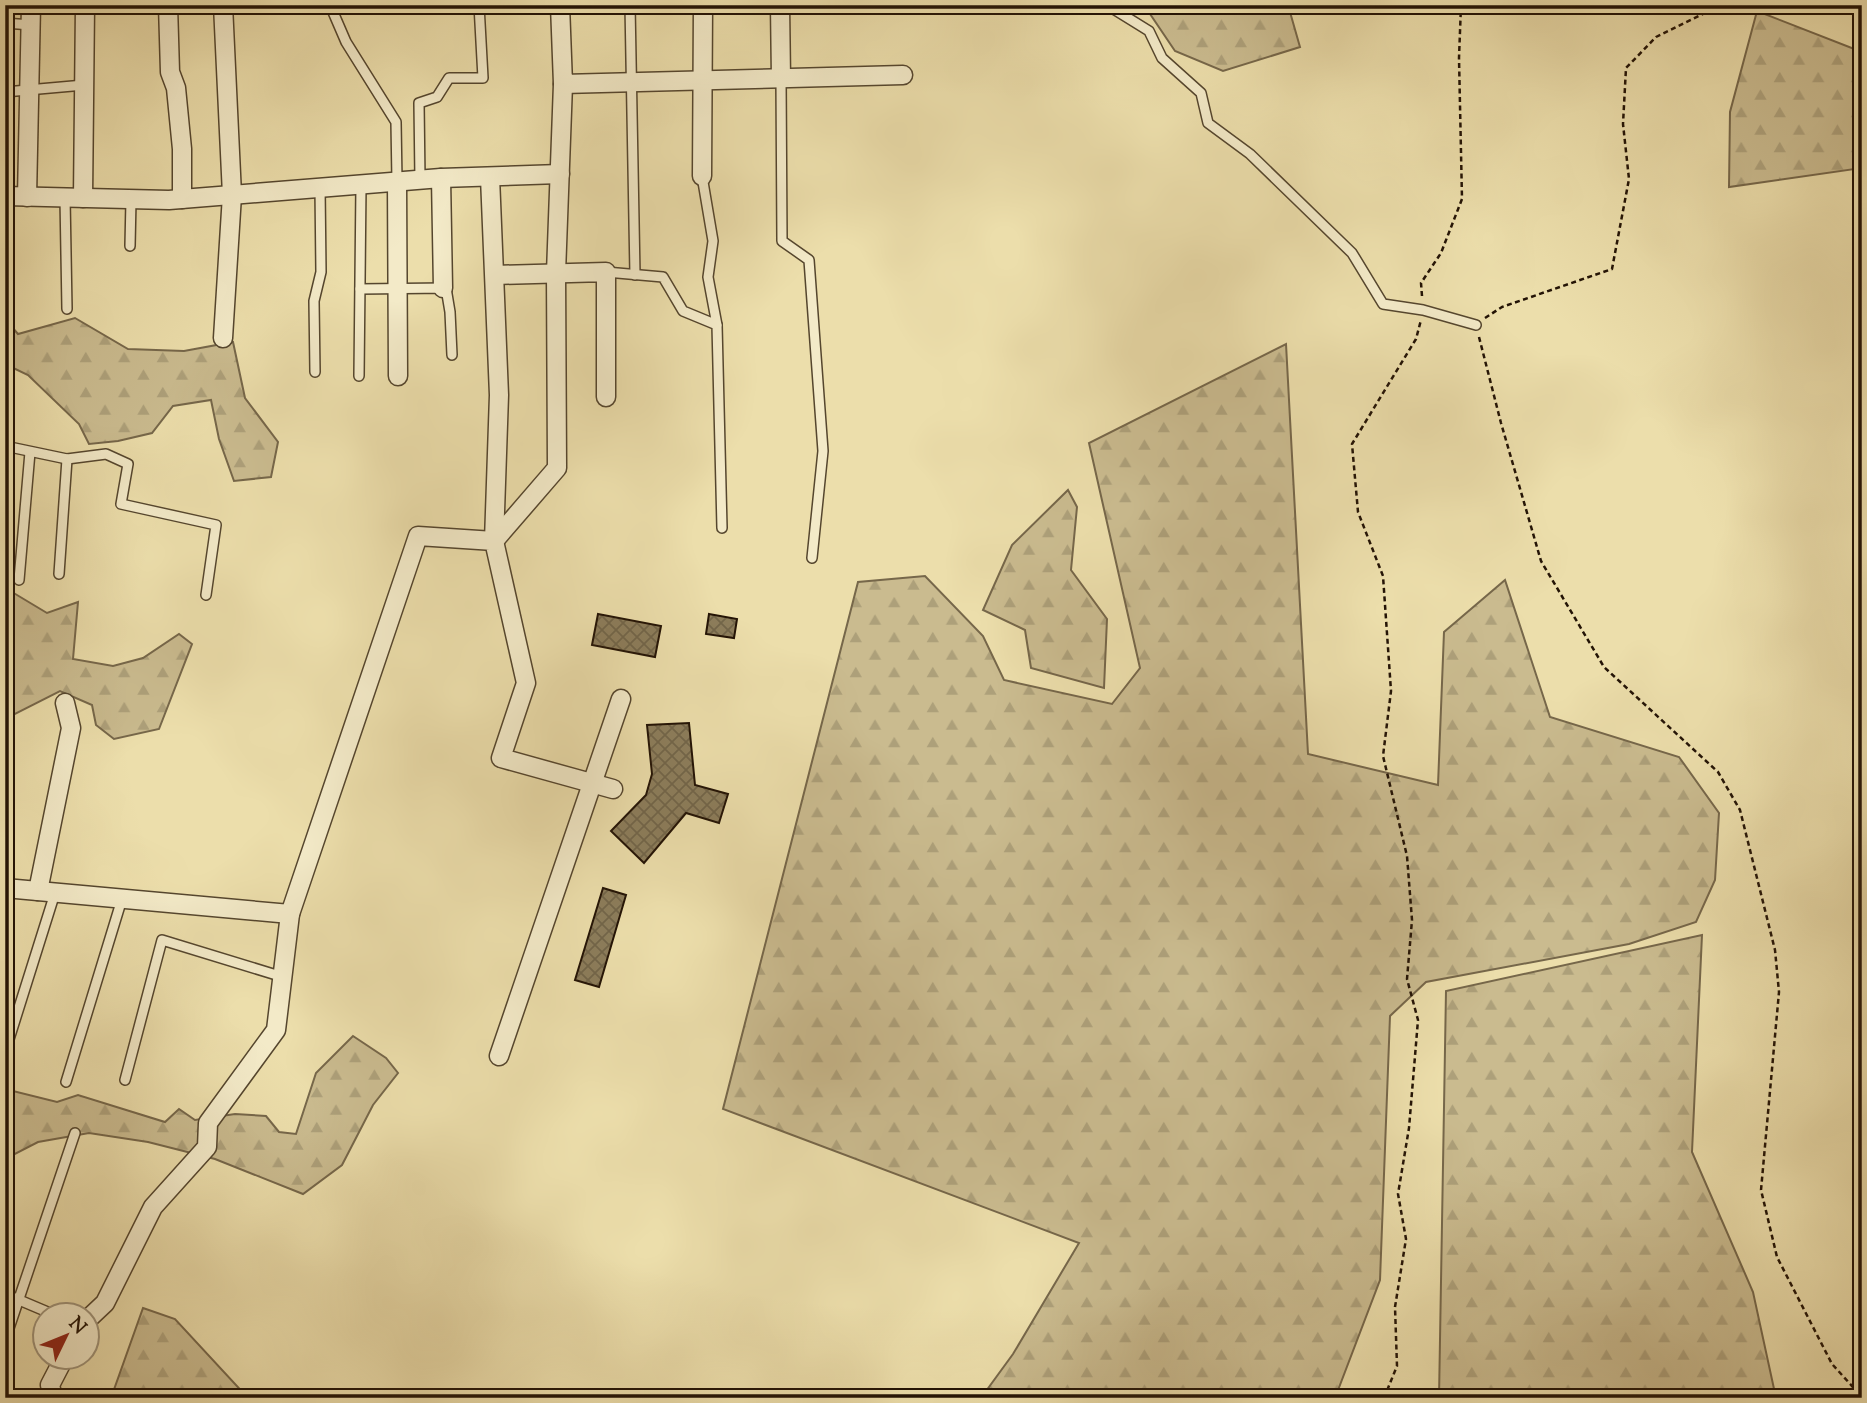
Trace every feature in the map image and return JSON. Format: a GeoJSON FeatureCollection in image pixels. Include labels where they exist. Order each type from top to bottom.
{"type":"FeatureCollection","features":[{"type":"Feature","properties":{"kind":"street"},"geometry":{"type":"LineString","coordinates":[[27,197],[31,5]]}},
{"type":"Feature","properties":{"kind":"street"},"geometry":{"type":"LineString","coordinates":[[74,198],[84,85],[85,5]]}},
{"type":"Feature","properties":{"kind":"street"},"geometry":{"type":"LineString","coordinates":[[168,5],[170,72],[176,88],[182,199]]}},
{"type":"Feature","properties":{"kind":"street"},"geometry":{"type":"LineString","coordinates":[[223,5],[232,195],[223,338]]}},
{"type":"Feature","properties":{"kind":"street"},"geometry":{"type":"LineString","coordinates":[[494,541],[557,468],[556,273],[563,84],[560,5]]}},
{"type":"Feature","properties":{"kind":"street"},"geometry":{"type":"LineString","coordinates":[[702,176],[703,5]]}},
{"type":"Feature","properties":{"kind":"street"},"geometry":{"type":"LineString","coordinates":[[780,5],[781,79]]}},
{"type":"Feature","properties":{"kind":"street"},"geometry":{"type":"LineString","coordinates":[[563,84],[903,75]]}},
{"type":"Feature","properties":{"kind":"street"},"geometry":{"type":"LineString","coordinates":[[5,196],[182,199],[441,178],[560,174]]}},
{"type":"Feature","properties":{"kind":"street"},"geometry":{"type":"LineString","coordinates":[[490,177],[499,395],[494,541],[526,683],[501,758],[613,789]]}},
{"type":"Feature","properties":{"kind":"street"},"geometry":{"type":"LineString","coordinates":[[441,178],[443,288]]}},
{"type":"Feature","properties":{"kind":"street"},"geometry":{"type":"LineString","coordinates":[[397,181],[398,376]]}},
{"type":"Feature","properties":{"kind":"street"},"geometry":{"type":"LineString","coordinates":[[495,275],[606,272],[606,397]]}},
{"type":"Feature","properties":{"kind":"street"},"geometry":{"type":"LineString","coordinates":[[102,1306],[153,1207],[207,1147],[208,1123],[276,1030],[290,914],[418,536],[494,541]]}},
{"type":"Feature","properties":{"kind":"street"},"geometry":{"type":"LineString","coordinates":[[499,1056],[621,699]]}},
{"type":"Feature","properties":{"kind":"street"},"geometry":{"type":"LineString","coordinates":[[47,892],[71,728],[65,703]]}},
{"type":"Feature","properties":{"kind":"street"},"geometry":{"type":"LineString","coordinates":[[5,888],[290,914]]}},
{"type":"Feature","properties":{"kind":"street"},"geometry":{"type":"LineString","coordinates":[[53,1398],[50,1385],[56,1372]]}},
{"type":"Feature","properties":{"kind":"lane"},"geometry":{"type":"LineString","coordinates":[[330,5],[346,42],[396,122],[397,181]]}},
{"type":"Feature","properties":{"kind":"lane"},"geometry":{"type":"LineString","coordinates":[[420,180],[419,103],[437,97],[449,78],[483,78],[479,5]]}},
{"type":"Feature","properties":{"kind":"lane"},"geometry":{"type":"LineString","coordinates":[[630,5],[635,275]]}},
{"type":"Feature","properties":{"kind":"lane"},"geometry":{"type":"LineString","coordinates":[[1107,5],[1150,31],[1162,58],[1201,93],[1208,123],[1250,155],[1352,253],[1383,304],[1423,310],[1476,325]]}},
{"type":"Feature","properties":{"kind":"lane"},"geometry":{"type":"LineString","coordinates":[[5,23],[31,25]]}},
{"type":"Feature","properties":{"kind":"lane"},"geometry":{"type":"LineString","coordinates":[[781,79],[782,241],[809,260],[823,451],[812,558]]}},
{"type":"Feature","properties":{"kind":"lane"},"geometry":{"type":"LineString","coordinates":[[5,92],[84,85]]}},
{"type":"Feature","properties":{"kind":"lane"},"geometry":{"type":"LineString","coordinates":[[702,176],[713,241],[708,277],[717,325],[722,528]]}},
{"type":"Feature","properties":{"kind":"lane"},"geometry":{"type":"LineString","coordinates":[[359,376],[361,185]]}},
{"type":"Feature","properties":{"kind":"lane"},"geometry":{"type":"LineString","coordinates":[[314,372],[314,301],[321,272],[320,188]]}},
{"type":"Feature","properties":{"kind":"lane"},"geometry":{"type":"LineString","coordinates":[[67,309],[74,198]]}},
{"type":"Feature","properties":{"kind":"lane"},"geometry":{"type":"LineString","coordinates":[[131,200],[131,246]]}},
{"type":"Feature","properties":{"kind":"lane"},"geometry":{"type":"LineString","coordinates":[[606,272],[663,277],[683,311],[717,325]]}},
{"type":"Feature","properties":{"kind":"lane"},"geometry":{"type":"LineString","coordinates":[[360,289],[446,288],[452,355]]}},
{"type":"Feature","properties":{"kind":"lane"},"geometry":{"type":"LineString","coordinates":[[5,446],[67,459],[106,454],[128,464],[121,504],[216,525],[206,595]]}},
{"type":"Feature","properties":{"kind":"lane"},"geometry":{"type":"LineString","coordinates":[[19,580],[30,452]]}},
{"type":"Feature","properties":{"kind":"lane"},"geometry":{"type":"LineString","coordinates":[[58,574],[67,459]]}},
{"type":"Feature","properties":{"kind":"lane"},"geometry":{"type":"LineString","coordinates":[[5,1052],[47,892]]}},
{"type":"Feature","properties":{"kind":"lane"},"geometry":{"type":"LineString","coordinates":[[66,1082],[122,899]]}},
{"type":"Feature","properties":{"kind":"lane"},"geometry":{"type":"LineString","coordinates":[[125,1080],[162,940],[283,977]]}},
{"type":"Feature","properties":{"kind":"lane"},"geometry":{"type":"LineString","coordinates":[[5,1340],[75,1133]]}},
{"type":"Feature","properties":{"kind":"lane"},"geometry":{"type":"LineString","coordinates":[[5,1294],[32,1303]]}},
{"type":"Feature","properties":{"kind":"path"},"geometry":{"type":"LineString","coordinates":[[1384,1398],[1397,1366],[1395,1307],[1406,1239],[1398,1195],[1409,1128],[1418,1020],[1407,979],[1412,919],[1406,856],[1383,756],[1391,691],[1383,576],[1358,512],[1352,444],[1416,339],[1423,310],[1421,283],[1441,253],[1462,199],[1459,58],[1461,5]]}},
{"type":"Feature","properties":{"kind":"path"},"geometry":{"type":"LineString","coordinates":[[1712,5],[1707,12],[1656,37],[1626,68],[1623,124],[1629,179],[1612,269],[1502,307],[1476,325],[1541,561],[1604,667],[1718,772],[1740,810],[1774,950],[1779,992],[1761,1190],[1777,1257],[1832,1364],[1862,1397]]}},
{"type":"Feature","properties":{"kind":"green space"},"geometry":{"type":"Polygon","coordinates":[[[1144,5],[1288,5],[1300,47],[1223,71],[1175,51],[1144,5]]]}},
{"type":"Feature","properties":{"kind":"green space"},"geometry":{"type":"Polygon","coordinates":[[[1757,11],[1862,52],[1862,168],[1729,187],[1730,112],[1757,11]]]}},
{"type":"Feature","properties":{"kind":"green space"},"geometry":{"type":"Polygon","coordinates":[[[75,318],[128,349],[184,351],[233,342],[245,398],[278,442],[271,477],[234,481],[219,439],[211,400],[173,406],[152,433],[89,444],[79,424],[28,375],[5,364],[5,319],[18,334],[75,318]]]}},
{"type":"Feature","properties":{"kind":"green space"},"geometry":{"type":"Polygon","coordinates":[[[1286,344],[1308,754],[1438,785],[1444,632],[1505,580],[1550,717],[1679,757],[1719,813],[1715,880],[1696,922],[1629,944],[1426,982],[1390,1016],[1380,1280],[1335,1398],[981,1398],[1013,1354],[1079,1243],[723,1109],[858,582],[925,576],[983,636],[1004,680],[1112,704],[1140,668],[1089,443],[1286,344]]]}},
{"type":"Feature","properties":{"kind":"green space"},"geometry":{"type":"Polygon","coordinates":[[[1068,490],[1077,507],[1071,570],[1107,619],[1104,688],[1031,668],[1025,630],[983,610],[1012,545],[1068,490]]]}},
{"type":"Feature","properties":{"kind":"green space"},"geometry":{"type":"Polygon","coordinates":[[[12,592],[47,613],[78,602],[73,659],[113,666],[143,658],[179,634],[192,644],[159,729],[114,739],[96,725],[92,705],[60,691],[11,716],[5,714],[5,595],[12,592]]]}},
{"type":"Feature","properties":{"kind":"green space"},"geometry":{"type":"Polygon","coordinates":[[[1702,935],[1692,1152],[1753,1292],[1776,1398],[1439,1398],[1446,991],[1702,935]]]}},
{"type":"Feature","properties":{"kind":"green space"},"geometry":{"type":"Polygon","coordinates":[[[353,1036],[386,1058],[398,1073],[373,1105],[342,1165],[303,1194],[215,1159],[148,1142],[89,1133],[38,1142],[11,1156],[5,1155],[5,1089],[57,1102],[78,1095],[165,1122],[179,1109],[195,1120],[235,1114],[266,1116],[279,1132],[296,1134],[316,1073],[353,1036]]]}},
{"type":"Feature","properties":{"kind":"green space"},"geometry":{"type":"Polygon","coordinates":[[[143,1308],[175,1319],[248,1398],[111,1398],[143,1308]]]}},
{"type":"Feature","properties":{"kind":"green space"},"geometry":{"type":"Polygon","coordinates":[[[585,1389],[670,1398],[557,1398],[585,1389]]]}},
{"type":"Feature","properties":{"kind":"building"},"geometry":{"type":"Polygon","coordinates":[[[598,614],[661,626],[655,657],[592,645],[598,614]]]}},
{"type":"Feature","properties":{"kind":"building"},"geometry":{"type":"Polygon","coordinates":[[[709,614],[737,619],[734,638],[706,634],[709,614]]]}},
{"type":"Feature","properties":{"kind":"building"},"geometry":{"type":"Polygon","coordinates":[[[689,723],[695,785],[728,794],[719,823],[686,813],[644,863],[611,831],[646,795],[652,774],[647,725],[689,723]]]}},
{"type":"Feature","properties":{"kind":"building"},"geometry":{"type":"Polygon","coordinates":[[[603,888],[626,895],[599,987],[575,980],[603,888]]]}}]}
